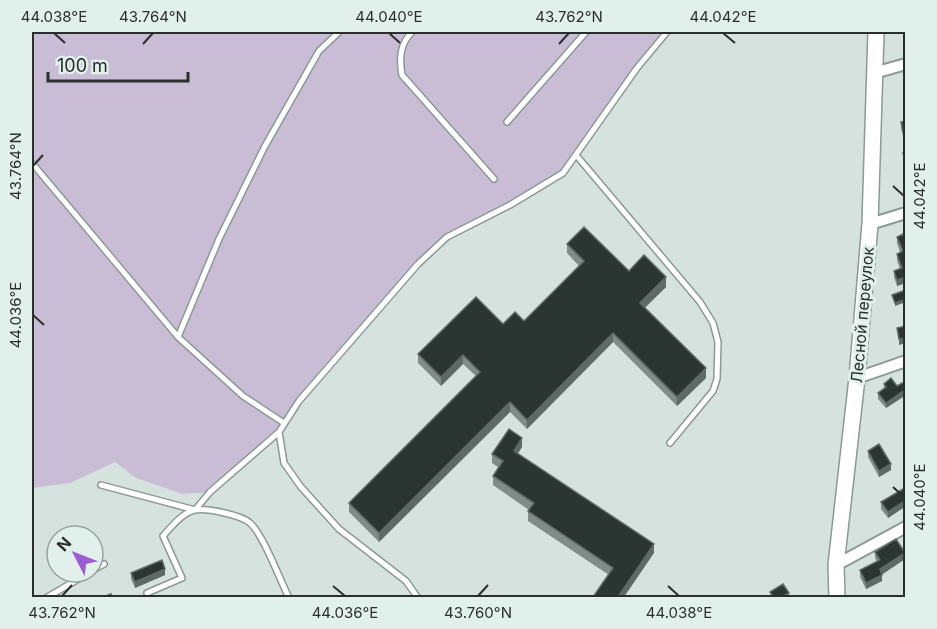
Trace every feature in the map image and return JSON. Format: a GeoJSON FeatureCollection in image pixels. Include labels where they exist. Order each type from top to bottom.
{"type":"FeatureCollection","features":[{"type":"Feature","properties":{"kind":"main road","name":"Лесной переулок"},"geometry":{"type":"LineString","coordinates":[[837,597],[836,565],[857,378],[870,224],[876,32]]}},
{"type":"Feature","properties":{"kind":"street"},"geometry":{"type":"LineString","coordinates":[[874,73],[906,63]]}},
{"type":"Feature","properties":{"kind":"street"},"geometry":{"type":"LineString","coordinates":[[870,224],[906,213]]}},
{"type":"Feature","properties":{"kind":"street"},"geometry":{"type":"LineString","coordinates":[[857,378],[906,361]]}},
{"type":"Feature","properties":{"kind":"street"},"geometry":{"type":"LineString","coordinates":[[836,565],[906,527]]}},
{"type":"Feature","properties":{"kind":"lane"},"geometry":{"type":"LineString","coordinates":[[178,337],[219,239],[265,146],[319,51],[339,32]]}},
{"type":"Feature","properties":{"kind":"lane"},"geometry":{"type":"LineString","coordinates":[[412,32],[405,39],[400,60],[402,75],[494,179]]}},
{"type":"Feature","properties":{"kind":"lane"},"geometry":{"type":"LineString","coordinates":[[507,122],[586,32]]}},
{"type":"Feature","properties":{"kind":"lane"},"geometry":{"type":"LineString","coordinates":[[147,592],[182,578],[163,536],[178,520],[195,510],[210,492],[279,432],[298,401],[417,264],[447,237],[563,173],[637,68],[667,32]]}},
{"type":"Feature","properties":{"kind":"lane"},"geometry":{"type":"LineString","coordinates":[[576,155],[700,302],[713,322],[718,342],[717,379],[713,391],[670,443]]}},
{"type":"Feature","properties":{"kind":"lane"},"geometry":{"type":"LineString","coordinates":[[32,163],[178,337],[243,396],[284,423]]}},
{"type":"Feature","properties":{"kind":"lane"},"geometry":{"type":"LineString","coordinates":[[279,432],[284,463],[301,487],[339,528],[406,581],[418,597]]}},
{"type":"Feature","properties":{"kind":"lane"},"geometry":{"type":"LineString","coordinates":[[101,485],[195,510],[236,516],[250,523],[260,537],[289,597]]}},
{"type":"Feature","properties":{"kind":"lane"},"geometry":{"type":"LineString","coordinates":[[46,597],[69,584]]}},
{"type":"Feature","properties":{"kind":"shaded area"},"geometry":{"type":"Polygon","coordinates":[[[32,32],[667,32],[563,173],[447,237],[417,264],[299,401],[279,432],[210,492],[183,494],[136,478],[115,462],[70,483],[32,488],[32,32]]]}},
{"type":"Feature","properties":{"kind":"building"},"geometry":{"type":"Polygon","coordinates":[[[906,121],[906,142],[901,122],[906,121]]]}},
{"type":"Feature","properties":{"kind":"building"},"geometry":{"type":"Polygon","coordinates":[[[584,227],[629,271],[644,255],[666,277],[640,303],[706,368],[677,397],[613,333],[527,420],[510,402],[379,533],[349,503],[480,372],[463,355],[441,377],[418,354],[476,297],[503,324],[515,312],[524,321],[584,261],[567,244],[584,227]]]}},
{"type":"Feature","properties":{"kind":"building"},"geometry":{"type":"Polygon","coordinates":[[[903,234],[906,240],[906,277],[897,280],[894,271],[902,268],[897,254],[903,251],[897,237],[903,234]]]}},
{"type":"Feature","properties":{"kind":"building"},"geometry":{"type":"Polygon","coordinates":[[[903,291],[906,299],[895,303],[892,295],[903,291]]]}},
{"type":"Feature","properties":{"kind":"building"},"geometry":{"type":"Polygon","coordinates":[[[906,326],[906,338],[899,339],[897,328],[906,326]]]}},
{"type":"Feature","properties":{"kind":"building"},"geometry":{"type":"Polygon","coordinates":[[[891,378],[897,386],[906,381],[906,389],[886,403],[878,393],[886,387],[884,384],[891,378]]]}},
{"type":"Feature","properties":{"kind":"building"},"geometry":{"type":"Polygon","coordinates":[[[509,429],[522,438],[514,451],[654,544],[618,597],[593,597],[613,568],[528,511],[534,503],[493,476],[503,461],[492,454],[509,429]]]}},
{"type":"Feature","properties":{"kind":"building"},"geometry":{"type":"Polygon","coordinates":[[[879,444],[891,464],[879,471],[868,451],[879,444]]]}},
{"type":"Feature","properties":{"kind":"building"},"geometry":{"type":"Polygon","coordinates":[[[903,489],[906,493],[906,500],[888,512],[881,502],[903,489]]]}},
{"type":"Feature","properties":{"kind":"building"},"geometry":{"type":"Polygon","coordinates":[[[896,539],[905,553],[880,569],[882,575],[866,583],[860,570],[880,560],[875,552],[896,539]]]}},
{"type":"Feature","properties":{"kind":"building"},"geometry":{"type":"Polygon","coordinates":[[[162,560],[165,569],[135,582],[131,573],[162,560]]]}},
{"type":"Feature","properties":{"kind":"building"},"geometry":{"type":"Polygon","coordinates":[[[783,584],[789,593],[781,597],[773,597],[770,592],[783,584]]]}}]}
